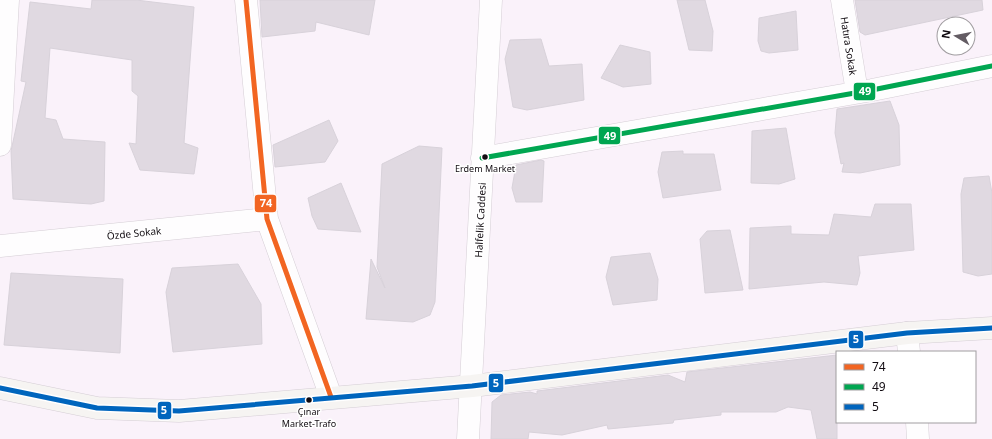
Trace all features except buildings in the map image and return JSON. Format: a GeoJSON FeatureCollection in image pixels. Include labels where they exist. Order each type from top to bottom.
{"type":"FeatureCollection","features":[{"type":"Feature","properties":{"kind":"main road"},"geometry":{"type":"LineString","coordinates":[[0,388],[97,408],[179,411],[472,386],[908,342],[992,328]]}},
{"type":"Feature","properties":{"kind":"street"},"geometry":{"type":"LineString","coordinates":[[0,145],[8,0]]}},
{"type":"Feature","properties":{"kind":"street"},"geometry":{"type":"LineString","coordinates":[[246,0],[268,219],[331,397]]}},
{"type":"Feature","properties":{"kind":"street","name":"Halfelik Caddesi"},"geometry":{"type":"LineString","coordinates":[[468,439],[472,386],[482,158],[491,0]]}},
{"type":"Feature","properties":{"kind":"street","name":"Hatıra Sokak"},"geometry":{"type":"LineString","coordinates":[[842,0],[857,92]]}},
{"type":"Feature","properties":{"kind":"street"},"geometry":{"type":"LineString","coordinates":[[482,158],[857,92],[992,66]]}},
{"type":"Feature","properties":{"kind":"street","name":"Özde Sokak"},"geometry":{"type":"LineString","coordinates":[[0,246],[268,219]]}},
{"type":"Feature","properties":{"kind":"street"},"geometry":{"type":"LineString","coordinates":[[917,423],[918,439]]}},
{"type":"Feature","properties":{"kind":"transit line","name":"74"},"geometry":{"type":"LineString","coordinates":[[246,0],[267,219],[331,397]]}},
{"type":"Feature","properties":{"kind":"transit line","name":"49"},"geometry":{"type":"LineString","coordinates":[[482,158],[872,90],[992,66]]}},
{"type":"Feature","properties":{"kind":"transit line","name":"5"},"geometry":{"type":"LineString","coordinates":[[0,388],[97,408],[179,411],[472,386],[907,333],[992,328]]}},
{"type":"Feature","properties":{"kind":"place","name":"Erdem Market"},"geometry":{"type":"Point","coordinates":[485,157]}},
{"type":"Feature","properties":{"kind":"place","name":"Çınar Market-Trafo"},"geometry":{"type":"Point","coordinates":[309,400]}}]}
